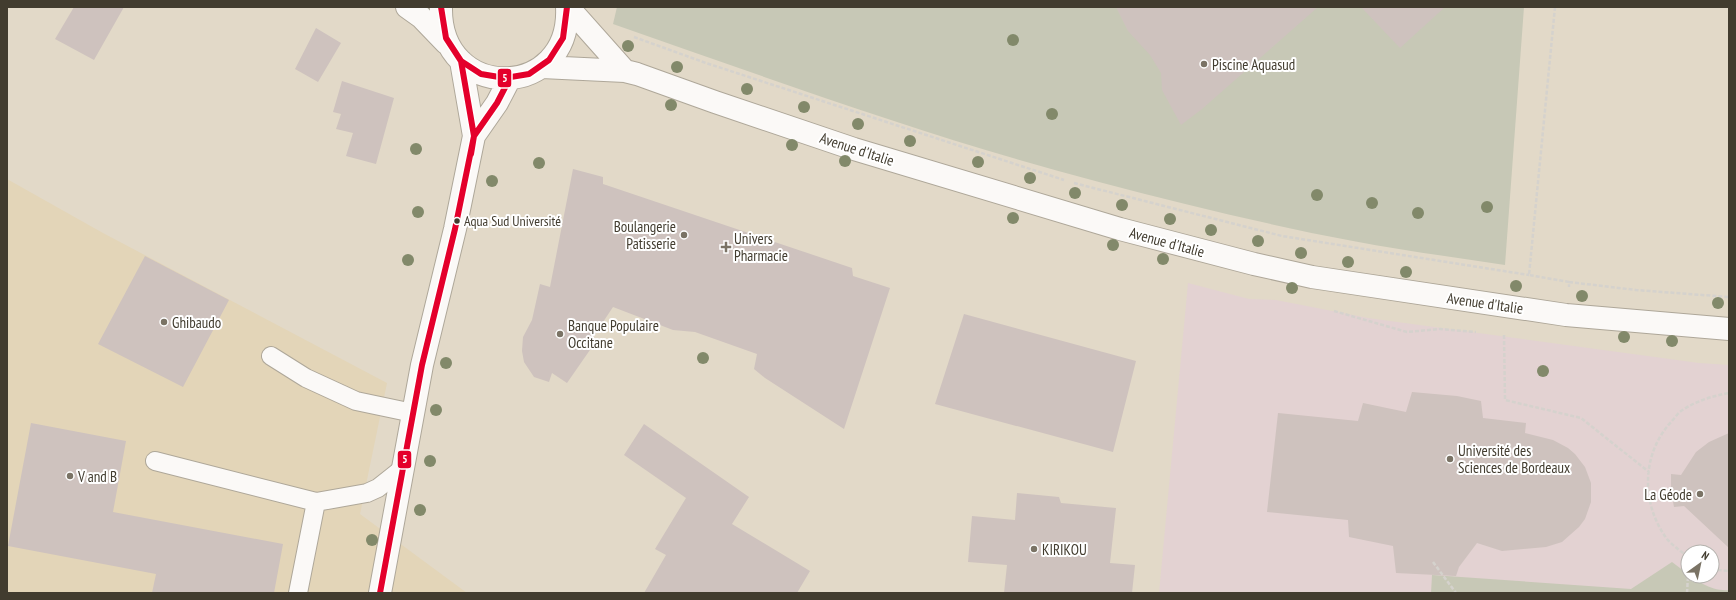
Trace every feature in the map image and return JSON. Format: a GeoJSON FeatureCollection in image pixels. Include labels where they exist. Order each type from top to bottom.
{"type":"FeatureCollection","features":[{"type":"Feature","properties":{"kind":"street"},"geometry":{"type":"LineString","coordinates":[[407,7],[421,17],[447,43],[461,61],[471,69],[483,75],[510,78],[526,75],[542,67],[552,58],[560,46],[565,34],[568,20],[568,7]]}},
{"type":"Feature","properties":{"kind":"street"},"geometry":{"type":"LineString","coordinates":[[441,7],[441,26],[447,43]]}},
{"type":"Feature","properties":{"kind":"street"},"geometry":{"type":"LineString","coordinates":[[568,7],[625,71]]}},
{"type":"Feature","properties":{"kind":"street"},"geometry":{"type":"LineString","coordinates":[[380,593],[422,365],[455,229],[474,136],[461,61]]}},
{"type":"Feature","properties":{"kind":"street","name":"Avenue d'Italie"},"geometry":{"type":"LineString","coordinates":[[542,67],[625,71],[637,74],[854,149],[1120,229],[1254,264],[1312,277],[1566,315],[1729,329]]}},
{"type":"Feature","properties":{"kind":"street"},"geometry":{"type":"LineString","coordinates":[[474,136],[497,102],[510,78]]}},
{"type":"Feature","properties":{"kind":"lane"},"geometry":{"type":"LineString","coordinates":[[270,356],[306,378],[356,401],[413,413]]}},
{"type":"Feature","properties":{"kind":"lane"},"geometry":{"type":"LineString","coordinates":[[155,461],[316,502],[367,493],[378,488],[402,469]]}},
{"type":"Feature","properties":{"kind":"lane"},"geometry":{"type":"LineString","coordinates":[[298,593],[316,502]]}},
{"type":"Feature","properties":{"kind":"path"},"geometry":{"type":"LineString","coordinates":[[1529,275],[1555,7]]}},
{"type":"Feature","properties":{"kind":"path"},"geometry":{"type":"LineString","coordinates":[[628,34],[713,66],[1071,183],[1282,236],[1569,282],[1636,290],[1729,298]]}},
{"type":"Feature","properties":{"kind":"path"},"geometry":{"type":"LineString","coordinates":[[1566,315],[1569,282]]}},
{"type":"Feature","properties":{"kind":"path"},"geometry":{"type":"LineString","coordinates":[[1504,334],[1505,400],[1581,418],[1649,472]]}},
{"type":"Feature","properties":{"kind":"path"},"geometry":{"type":"LineString","coordinates":[[1680,550],[1668,540],[1653,516],[1647,487],[1650,459],[1661,433],[1681,412],[1706,398],[1729,393]]}},
{"type":"Feature","properties":{"kind":"path"},"geometry":{"type":"LineString","coordinates":[[1433,562],[1456,593]]}},
{"type":"Feature","properties":{"kind":"shaded area"},"geometry":{"type":"Polygon","coordinates":[[[7,179],[103,233],[387,383],[360,514],[467,593],[7,593],[7,179]]]}},
{"type":"Feature","properties":{"kind":"shaded area","name":"Université des Sciences de Bordeaux"},"geometry":{"type":"Polygon","coordinates":[[[1188,283],[1249,299],[1276,300],[1368,318],[1699,363],[1729,365],[1729,593],[1159,593],[1188,283]]]}},
{"type":"Feature","properties":{"kind":"green space"},"geometry":{"type":"Polygon","coordinates":[[[617,7],[1524,7],[1505,265],[1391,248],[1289,228],[1162,198],[1037,165],[854,108],[613,24],[617,7]]]}},
{"type":"Feature","properties":{"kind":"green space"},"geometry":{"type":"Polygon","coordinates":[[[1672,562],[1680,568],[1680,584],[1703,584],[1712,588],[1729,590],[1729,593],[1431,593],[1432,575],[1631,589],[1672,562]]]}},
{"type":"Feature","properties":{"kind":"building"},"geometry":{"type":"Polygon","coordinates":[[[74,7],[124,7],[94,60],[55,39],[74,7]]]}},
{"type":"Feature","properties":{"kind":"building","name":"Piscine Aquasud"},"geometry":{"type":"Polygon","coordinates":[[[1116,7],[1318,7],[1202,109],[1181,125],[1162,90],[1161,73],[1150,55],[1128,31],[1116,7]]]}},
{"type":"Feature","properties":{"kind":"building"},"geometry":{"type":"Polygon","coordinates":[[[1361,7],[1445,7],[1400,48],[1361,7]]]}},
{"type":"Feature","properties":{"kind":"building"},"geometry":{"type":"Polygon","coordinates":[[[316,28],[341,43],[318,82],[295,69],[316,28]]]}},
{"type":"Feature","properties":{"kind":"building"},"geometry":{"type":"Polygon","coordinates":[[[342,81],[394,98],[376,164],[346,156],[353,133],[336,129],[341,114],[333,112],[342,81]]]}},
{"type":"Feature","properties":{"kind":"building"},"geometry":{"type":"Polygon","coordinates":[[[573,169],[603,177],[603,184],[852,268],[853,276],[890,288],[844,429],[765,378],[754,369],[757,354],[695,332],[673,330],[613,307],[589,343],[592,347],[567,383],[552,373],[549,382],[534,377],[524,362],[522,351],[523,337],[532,320],[540,284],[550,287],[573,169]]]}},
{"type":"Feature","properties":{"kind":"building","name":"Ghibaudo"},"geometry":{"type":"Polygon","coordinates":[[[145,256],[229,300],[183,387],[98,344],[145,256]]]}},
{"type":"Feature","properties":{"kind":"building"},"geometry":{"type":"Polygon","coordinates":[[[964,314],[1136,361],[1113,452],[935,404],[964,314]]]}},
{"type":"Feature","properties":{"kind":"building"},"geometry":{"type":"Polygon","coordinates":[[[1412,392],[1457,396],[1481,401],[1483,418],[1526,423],[1525,433],[1553,440],[1568,448],[1575,454],[1585,467],[1591,483],[1591,502],[1585,519],[1579,527],[1562,542],[1546,547],[1502,551],[1477,543],[1459,567],[1456,576],[1396,573],[1393,546],[1349,537],[1348,520],[1267,512],[1278,413],[1358,421],[1363,403],[1406,412],[1412,392]]]}},
{"type":"Feature","properties":{"kind":"building"},"geometry":{"type":"Polygon","coordinates":[[[31,423],[126,441],[113,512],[283,544],[274,593],[152,593],[156,574],[8,546],[31,423]]]}},
{"type":"Feature","properties":{"kind":"building"},"geometry":{"type":"Polygon","coordinates":[[[644,424],[749,497],[732,524],[810,571],[797,593],[644,593],[666,555],[655,549],[686,498],[624,455],[644,424]]]}},
{"type":"Feature","properties":{"kind":"building","name":"La Géode"},"geometry":{"type":"Polygon","coordinates":[[[1729,433],[1729,548],[1684,506],[1674,507],[1671,491],[1671,474],[1681,475],[1696,452],[1709,442],[1729,433]]]}},
{"type":"Feature","properties":{"kind":"building","name":"KIRIKOU"},"geometry":{"type":"Polygon","coordinates":[[[1017,493],[1059,497],[1061,503],[1116,508],[1110,563],[1135,565],[1132,593],[1004,593],[1007,565],[968,562],[972,516],[1015,520],[1017,493]]]}},
{"type":"Feature","properties":{"kind":"transit line","name":"5"},"geometry":{"type":"LineString","coordinates":[[441,7],[446,38],[461,61],[481,74],[505,78],[529,74],[549,60],[563,38],[567,7]]}},
{"type":"Feature","properties":{"kind":"transit line","name":"5"},"geometry":{"type":"LineString","coordinates":[[380,593],[422,365],[455,229],[474,136],[461,61]]}},
{"type":"Feature","properties":{"kind":"transit line","name":"5"},"geometry":{"type":"LineString","coordinates":[[471,154],[474,136],[497,103],[510,78]]}},
{"type":"Feature","properties":{"kind":"place","name":"Piscine Aquasud"},"geometry":{"type":"Point","coordinates":[1204,64]}},
{"type":"Feature","properties":{"kind":"place","name":"Aqua Sud Université"},"geometry":{"type":"Point","coordinates":[457,221]}},
{"type":"Feature","properties":{"kind":"place","name":"Boulangerie Patisserie"},"geometry":{"type":"Point","coordinates":[684,235]}},
{"type":"Feature","properties":{"kind":"place","name":"Univers Pharmacie"},"geometry":{"type":"Point","coordinates":[726,247]}},
{"type":"Feature","properties":{"kind":"place","name":"Ghibaudo"},"geometry":{"type":"Point","coordinates":[164,322]}},
{"type":"Feature","properties":{"kind":"place","name":"Banque Populaire Occitane"},"geometry":{"type":"Point","coordinates":[560,334]}},
{"type":"Feature","properties":{"kind":"place","name":"Université des Sciences de Bordeaux"},"geometry":{"type":"Point","coordinates":[1450,459]}},
{"type":"Feature","properties":{"kind":"place","name":"V and B"},"geometry":{"type":"Point","coordinates":[70,476]}},
{"type":"Feature","properties":{"kind":"place","name":"La Géode"},"geometry":{"type":"Point","coordinates":[1700,494]}},
{"type":"Feature","properties":{"kind":"place","name":"KIRIKOU"},"geometry":{"type":"Point","coordinates":[1034,549]}}]}
